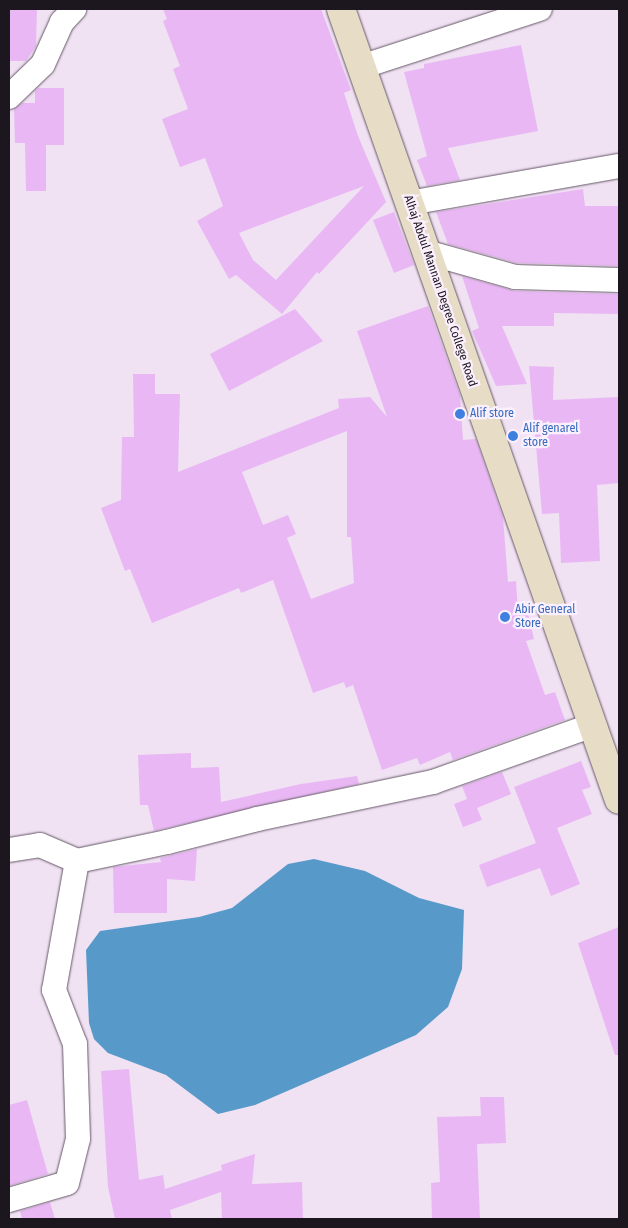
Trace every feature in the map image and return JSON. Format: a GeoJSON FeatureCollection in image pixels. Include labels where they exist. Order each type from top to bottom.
{"type":"FeatureCollection","features":[{"type":"Feature","properties":{"kind":"street"},"geometry":{"type":"LineString","coordinates":[[9,98],[43,64],[62,22],[74,9]]}},
{"type":"Feature","properties":{"kind":"street","name":"Alhaj Abdul Mannan Degree College Road"},"geometry":{"type":"LineString","coordinates":[[340,9],[593,725],[617,787]]}},
{"type":"Feature","properties":{"kind":"street"},"geometry":{"type":"LineString","coordinates":[[361,67],[540,9]]}},
{"type":"Feature","properties":{"kind":"street"},"geometry":{"type":"LineString","coordinates":[[409,203],[619,166]]}},
{"type":"Feature","properties":{"kind":"street"},"geometry":{"type":"LineString","coordinates":[[426,252],[515,277],[619,280]]}},
{"type":"Feature","properties":{"kind":"street"},"geometry":{"type":"LineString","coordinates":[[9,850],[40,845],[77,861],[433,782],[593,725]]}},
{"type":"Feature","properties":{"kind":"street"},"geometry":{"type":"LineString","coordinates":[[9,1200],[67,1183],[78,1140],[74,1044],[54,990],[77,861]]}},
{"type":"Feature","properties":{"kind":"water"},"geometry":{"type":"Polygon","coordinates":[[[314,859],[365,871],[419,898],[464,910],[462,969],[448,1007],[416,1035],[255,1105],[218,1114],[166,1075],[108,1053],[94,1039],[89,1023],[86,950],[100,931],[199,917],[232,908],[288,864],[314,859]]]}},
{"type":"Feature","properties":{"kind":"building"},"geometry":{"type":"Polygon","coordinates":[[[9,9],[37,9],[36,46],[26,61],[9,61],[9,9]]]}},
{"type":"Feature","properties":{"kind":"building"},"geometry":{"type":"Polygon","coordinates":[[[163,9],[321,9],[351,90],[344,93],[358,136],[386,202],[319,274],[317,272],[282,314],[236,275],[229,279],[197,221],[223,206],[205,158],[180,167],[162,119],[188,109],[173,69],[180,66],[163,21],[167,19],[163,9]],[[364,186],[239,233],[253,260],[276,280],[364,186]]]}},
{"type":"Feature","properties":{"kind":"building"},"geometry":{"type":"Polygon","coordinates":[[[521,45],[538,131],[448,148],[460,180],[427,186],[417,160],[427,156],[404,72],[424,68],[424,64],[521,45]]]}},
{"type":"Feature","properties":{"kind":"building"},"geometry":{"type":"Polygon","coordinates":[[[38,88],[64,88],[64,145],[46,145],[46,191],[26,191],[25,143],[15,143],[14,109],[22,103],[35,103],[35,91],[38,88]]]}},
{"type":"Feature","properties":{"kind":"building"},"geometry":{"type":"Polygon","coordinates":[[[583,189],[585,206],[619,206],[619,266],[517,263],[448,244],[436,212],[583,189]]]}},
{"type":"Feature","properties":{"kind":"building"},"geometry":{"type":"Polygon","coordinates":[[[394,212],[414,265],[394,273],[373,220],[394,212]]]}},
{"type":"Feature","properties":{"kind":"building"},"geometry":{"type":"Polygon","coordinates":[[[462,276],[515,291],[619,294],[619,314],[554,313],[554,326],[502,326],[527,384],[496,386],[472,331],[479,328],[462,276]]]}},
{"type":"Feature","properties":{"kind":"building"},"geometry":{"type":"Polygon","coordinates":[[[428,306],[460,395],[463,440],[476,439],[503,517],[508,582],[516,581],[518,612],[527,609],[534,639],[526,641],[545,695],[555,692],[565,720],[453,760],[450,752],[420,765],[417,758],[382,770],[353,685],[346,688],[344,682],[313,693],[273,580],[241,593],[239,588],[152,623],[130,569],[125,571],[101,508],[121,500],[122,437],[134,437],[133,374],[155,374],[155,394],[180,394],[178,472],[339,408],[338,399],[370,397],[387,417],[357,331],[428,306]],[[347,431],[242,472],[263,525],[288,515],[296,534],[287,538],[311,599],[354,583],[351,537],[347,537],[347,431]]]}},
{"type":"Feature","properties":{"kind":"building"},"geometry":{"type":"Polygon","coordinates":[[[295,309],[323,341],[229,391],[210,354],[295,309]]]}},
{"type":"Feature","properties":{"kind":"building"},"geometry":{"type":"Polygon","coordinates":[[[529,366],[554,367],[553,400],[619,397],[619,483],[597,485],[600,561],[561,563],[559,513],[542,514],[529,366]]]}},
{"type":"Feature","properties":{"kind":"building"},"geometry":{"type":"Polygon","coordinates":[[[191,753],[191,768],[219,767],[221,802],[301,784],[357,776],[359,784],[154,831],[148,805],[140,805],[138,755],[191,753]]]}},
{"type":"Feature","properties":{"kind":"building"},"geometry":{"type":"Polygon","coordinates":[[[581,761],[591,787],[582,790],[592,814],[557,828],[580,884],[551,896],[540,868],[487,887],[479,865],[536,843],[514,787],[581,761]]]}},
{"type":"Feature","properties":{"kind":"building"},"geometry":{"type":"Polygon","coordinates":[[[502,772],[511,794],[477,808],[482,820],[463,827],[454,804],[467,799],[462,786],[502,772]]]}},
{"type":"Feature","properties":{"kind":"building"},"geometry":{"type":"Polygon","coordinates":[[[197,849],[195,881],[167,879],[167,913],[114,913],[113,867],[161,862],[160,858],[197,849]]]}},
{"type":"Feature","properties":{"kind":"building"},"geometry":{"type":"Polygon","coordinates":[[[619,927],[619,1055],[615,1055],[578,943],[619,927]]]}},
{"type":"Feature","properties":{"kind":"building"},"geometry":{"type":"Polygon","coordinates":[[[129,1069],[139,1180],[163,1175],[165,1189],[222,1170],[221,1165],[255,1154],[252,1184],[302,1182],[303,1219],[222,1219],[221,1192],[170,1210],[172,1219],[115,1219],[108,1187],[101,1071],[129,1069]]]}},
{"type":"Feature","properties":{"kind":"building"},"geometry":{"type":"Polygon","coordinates":[[[480,1097],[504,1097],[506,1143],[477,1144],[480,1219],[432,1219],[431,1183],[440,1182],[437,1117],[481,1116],[480,1097]]]}},
{"type":"Feature","properties":{"kind":"building"},"geometry":{"type":"Polygon","coordinates":[[[27,1100],[48,1174],[9,1186],[9,1105],[27,1100]]]}},
{"type":"Feature","properties":{"kind":"building"},"geometry":{"type":"Polygon","coordinates":[[[50,1202],[55,1219],[22,1219],[20,1211],[50,1202]]]}},
{"type":"Feature","properties":{"kind":"place","name":"Alif store"},"geometry":{"type":"Point","coordinates":[460,414]}},
{"type":"Feature","properties":{"kind":"place","name":"Alif genarel store"},"geometry":{"type":"Point","coordinates":[513,436]}},
{"type":"Feature","properties":{"kind":"place","name":"Abir General Store"},"geometry":{"type":"Point","coordinates":[505,617]}}]}
